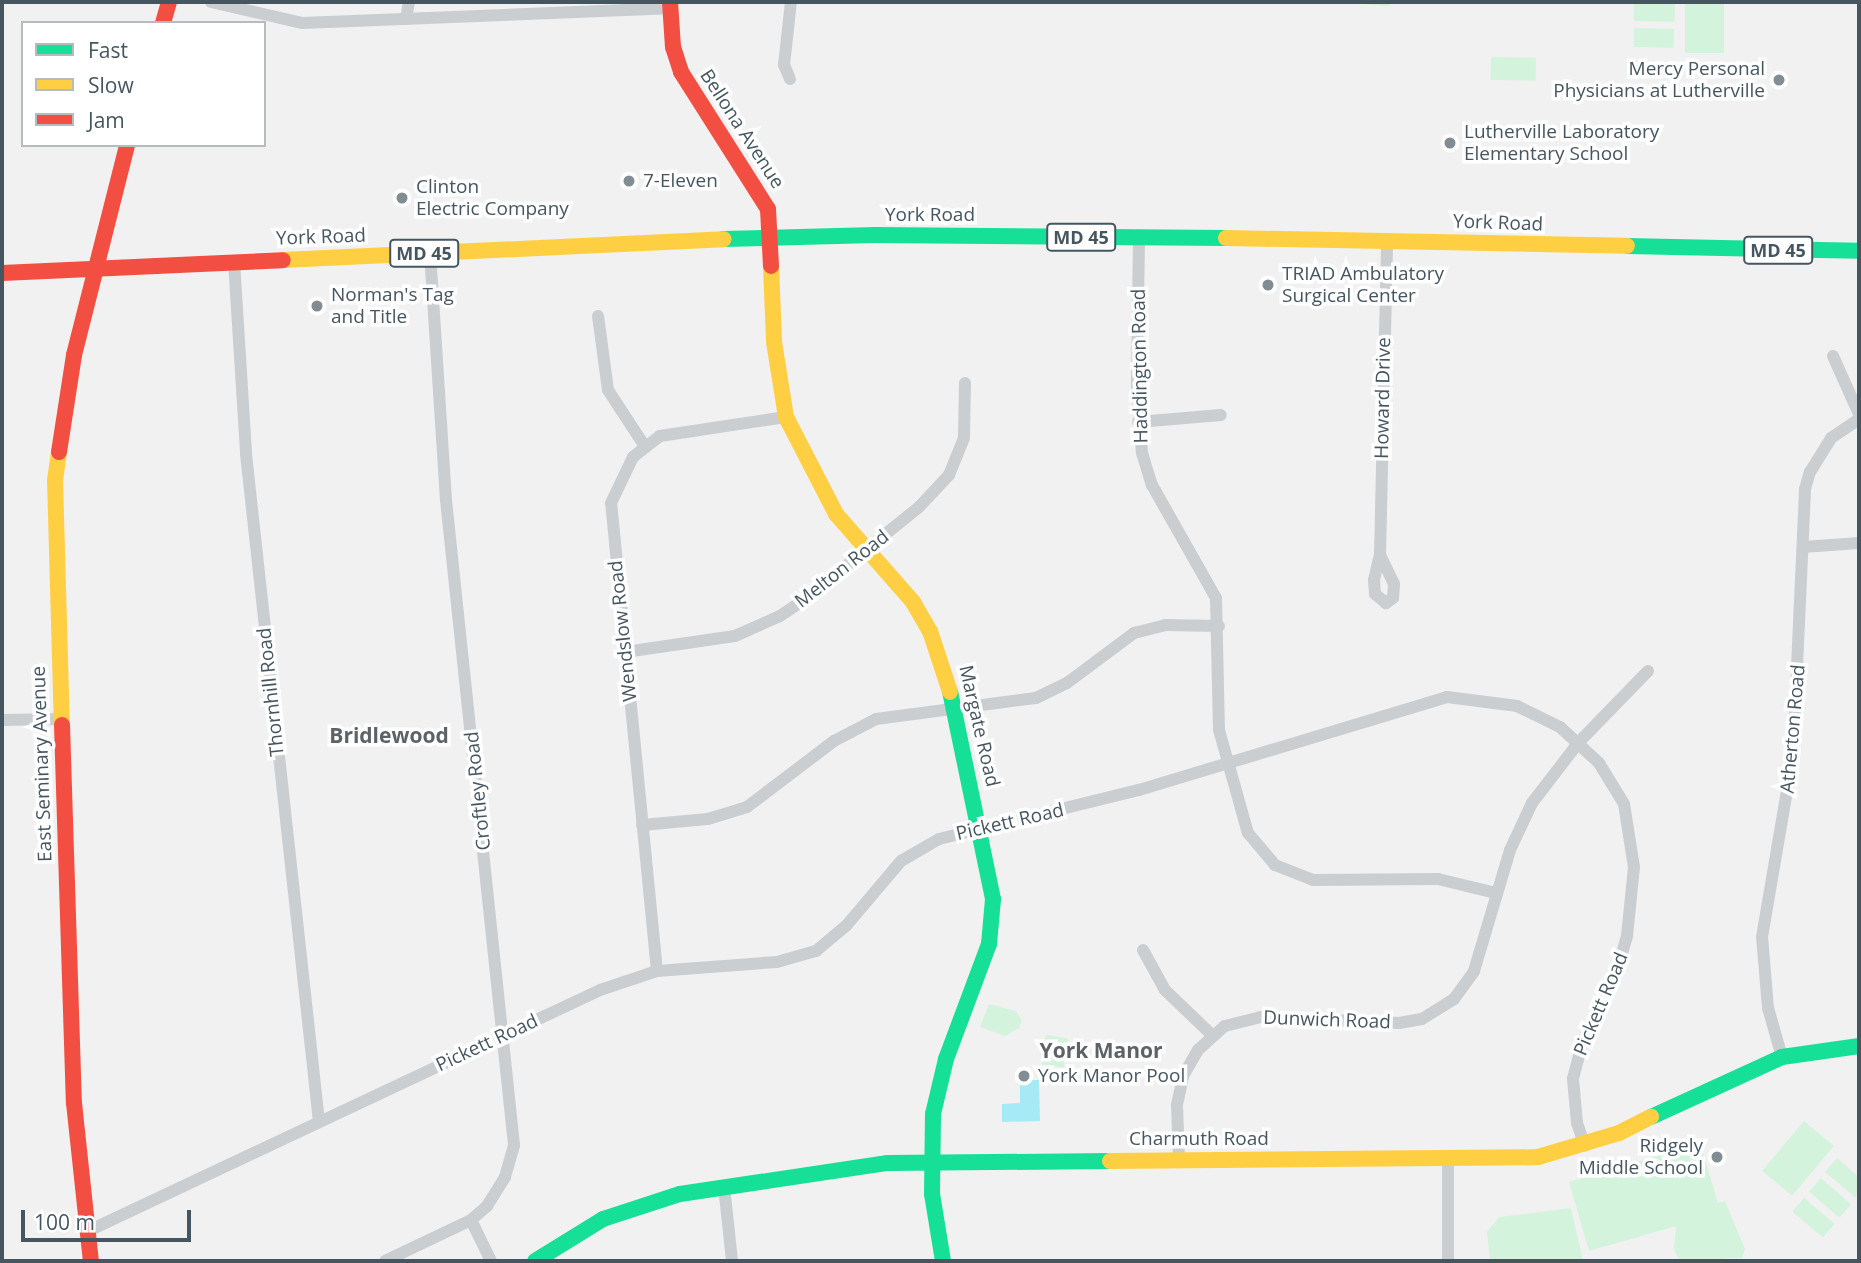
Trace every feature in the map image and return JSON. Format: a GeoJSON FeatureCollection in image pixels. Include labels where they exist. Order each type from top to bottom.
{"type":"FeatureCollection","features":[{"type":"Feature","properties":{"kind":"street"},"geometry":{"type":"LineString","coordinates":[[164,21],[169,2]]}},
{"type":"Feature","properties":{"kind":"street"},"geometry":{"type":"LineString","coordinates":[[211,2],[302,23],[670,5]]}},
{"type":"Feature","properties":{"kind":"street"},"geometry":{"type":"LineString","coordinates":[[406,19],[409,2]]}},
{"type":"Feature","properties":{"kind":"street"},"geometry":{"type":"LineString","coordinates":[[790,79],[783,65],[791,2]]}},
{"type":"Feature","properties":{"kind":"street","name":"Bellona Avenue"},"geometry":{"type":"LineString","coordinates":[[670,5],[673,47],[681,72],[768,209],[769,238]]}},
{"type":"Feature","properties":{"kind":"street","name":"East Seminary Avenue"},"geometry":{"type":"LineString","coordinates":[[91,1261],[74,1103],[55,480],[64,406],[94,269],[126,147]]}},
{"type":"Feature","properties":{"kind":"street","name":"York Road"},"geometry":{"type":"LineString","coordinates":[[2,273],[769,238],[1139,237],[1859,251]]}},
{"type":"Feature","properties":{"kind":"street","name":"Haddington Road"},"geometry":{"type":"LineString","coordinates":[[1139,237],[1138,422],[1152,485],[1212,586],[1219,626],[1218,715],[1226,765],[1248,833],[1260,852],[1291,874],[1335,882],[1438,880],[1496,893]]}},
{"type":"Feature","properties":{"kind":"street","name":"Margate Road"},"geometry":{"type":"LineString","coordinates":[[769,238],[774,342],[786,417],[814,478],[867,549],[913,602],[930,631],[955,709],[992,884],[991,930],[941,1077],[931,1160],[943,1261]]}},
{"type":"Feature","properties":{"kind":"street","name":"Howard Drive"},"geometry":{"type":"LineString","coordinates":[[1380,555],[1387,241]]}},
{"type":"Feature","properties":{"kind":"street","name":"Croftley Road"},"geometry":{"type":"LineString","coordinates":[[385,1261],[471,1220],[495,1195],[514,1145],[505,1035],[446,500],[430,252]]}},
{"type":"Feature","properties":{"kind":"street","name":"Thornhill Road"},"geometry":{"type":"LineString","coordinates":[[234,261],[246,454],[319,1122]]}},
{"type":"Feature","properties":{"kind":"street"},"geometry":{"type":"LineString","coordinates":[[598,316],[608,390],[644,445]]}},
{"type":"Feature","properties":{"kind":"street"},"geometry":{"type":"LineString","coordinates":[[1833,355],[1859,417]]}},
{"type":"Feature","properties":{"kind":"street","name":"Melton Road"},"geometry":{"type":"LineString","coordinates":[[625,652],[707,643],[758,627],[805,599],[930,498],[950,475],[964,438],[965,383]]}},
{"type":"Feature","properties":{"kind":"street"},"geometry":{"type":"LineString","coordinates":[[1138,422],[1221,415]]}},
{"type":"Feature","properties":{"kind":"street","name":"Wendslow Road"},"geometry":{"type":"LineString","coordinates":[[657,971],[611,503],[622,472],[644,445],[676,430],[786,417]]}},
{"type":"Feature","properties":{"kind":"street","name":"Atherton Road"},"geometry":{"type":"LineString","coordinates":[[1782,1057],[1768,1008],[1762,937],[1793,755],[1803,547],[1810,472],[1830,438],[1859,417]]}},
{"type":"Feature","properties":{"kind":"street"},"geometry":{"type":"LineString","coordinates":[[1803,547],[1859,543]]}},
{"type":"Feature","properties":{"kind":"street"},"geometry":{"type":"LineString","coordinates":[[642,825],[734,812],[759,800],[861,725],[891,715],[955,709],[1051,692],[1118,643],[1149,628],[1219,626]]}},
{"type":"Feature","properties":{"kind":"street","name":"Dunwich Road"},"geometry":{"type":"LineString","coordinates":[[1179,1160],[1181,1083],[1190,1062],[1212,1035],[1225,1026],[1259,1017],[1399,1023],[1440,1010],[1454,999],[1474,971],[1496,893],[1520,824],[1579,742],[1648,671]]}},
{"type":"Feature","properties":{"kind":"street","name":"Pickett Road"},"geometry":{"type":"LineString","coordinates":[[86,1232],[600,989],[657,971],[777,962],[804,956],[838,935],[901,861],[939,839],[1226,765],[1447,697],[1517,706],[1560,727],[1600,763],[1624,804],[1634,867],[1624,952],[1583,1041],[1573,1079],[1577,1122],[1585,1146]]}},
{"type":"Feature","properties":{"kind":"street"},"geometry":{"type":"LineString","coordinates":[[2,720],[61,719]]}},
{"type":"Feature","properties":{"kind":"street"},"geometry":{"type":"LineString","coordinates":[[1143,950],[1165,990],[1212,1035]]}},
{"type":"Feature","properties":{"kind":"street","name":"Charmuth Road"},"geometry":{"type":"LineString","coordinates":[[535,1261],[603,1219],[680,1194],[931,1160],[1448,1161],[1538,1157],[1585,1146],[1782,1057],[1859,1046]]}},
{"type":"Feature","properties":{"kind":"street"},"geometry":{"type":"LineString","coordinates":[[1448,1161],[1448,1261]]}},
{"type":"Feature","properties":{"kind":"street"},"geometry":{"type":"LineString","coordinates":[[724,1186],[732,1261]]}},
{"type":"Feature","properties":{"kind":"street"},"geometry":{"type":"LineString","coordinates":[[471,1220],[491,1261]]}},
{"type":"Feature","properties":{"kind":"green space"},"geometry":{"type":"Polygon","coordinates":[[[1334,2],[1395,2],[1387,6],[1334,2]]]}},
{"type":"Feature","properties":{"kind":"green space"},"geometry":{"type":"Polygon","coordinates":[[[1634,2],[1675,3],[1675,22],[1634,21],[1634,2]]]}},
{"type":"Feature","properties":{"kind":"green space"},"geometry":{"type":"Polygon","coordinates":[[[1685,2],[1724,2],[1724,53],[1685,53],[1685,2]]]}},
{"type":"Feature","properties":{"kind":"green space"},"geometry":{"type":"Polygon","coordinates":[[[1634,28],[1674,29],[1674,48],[1634,47],[1634,28]]]}},
{"type":"Feature","properties":{"kind":"green space"},"geometry":{"type":"Polygon","coordinates":[[[1491,57],[1536,58],[1536,81],[1491,80],[1491,57]]]}},
{"type":"Feature","properties":{"kind":"green space"},"geometry":{"type":"Polygon","coordinates":[[[989,1004],[1016,1011],[1022,1020],[1019,1028],[1005,1036],[980,1027],[989,1004]]]}},
{"type":"Feature","properties":{"kind":"green space"},"geometry":{"type":"Polygon","coordinates":[[[1046,1035],[1068,1038],[1064,1068],[1042,1065],[1046,1035]]]}},
{"type":"Feature","properties":{"kind":"green space"},"geometry":{"type":"Polygon","coordinates":[[[1804,1121],[1834,1146],[1792,1196],[1762,1171],[1804,1121]]]}},
{"type":"Feature","properties":{"kind":"green space"},"geometry":{"type":"Polygon","coordinates":[[[1700,1143],[1718,1203],[1725,1201],[1745,1249],[1742,1258],[1680,1261],[1674,1250],[1676,1226],[1589,1251],[1569,1182],[1700,1143]]]}},
{"type":"Feature","properties":{"kind":"green space"},"geometry":{"type":"Polygon","coordinates":[[[1837,1158],[1859,1177],[1856,1198],[1825,1172],[1837,1158]]]}},
{"type":"Feature","properties":{"kind":"green space"},"geometry":{"type":"Polygon","coordinates":[[[1821,1178],[1851,1204],[1839,1218],[1809,1192],[1821,1178]]]}},
{"type":"Feature","properties":{"kind":"green space"},"geometry":{"type":"Polygon","coordinates":[[[1804,1198],[1835,1224],[1823,1238],[1792,1212],[1804,1198]]]}},
{"type":"Feature","properties":{"kind":"green space"},"geometry":{"type":"Polygon","coordinates":[[[1571,1208],[1583,1261],[1490,1261],[1487,1232],[1499,1217],[1571,1208]]]}},
{"type":"Feature","properties":{"kind":"water"},"geometry":{"type":"Polygon","coordinates":[[[1020,1080],[1039,1080],[1040,1121],[1002,1122],[1002,1104],[1020,1103],[1020,1080]]]}},
{"type":"Feature","properties":{"kind":"traffic: fast"},"geometry":{"type":"LineString","coordinates":[[723,239],[875,235],[1226,238]]}},
{"type":"Feature","properties":{"kind":"traffic: fast"},"geometry":{"type":"LineString","coordinates":[[1627,246],[1859,251]]}},
{"type":"Feature","properties":{"kind":"traffic: fast"},"geometry":{"type":"LineString","coordinates":[[943,1261],[932,1194],[933,1114],[946,1059],[989,944],[993,899],[950,692]]}},
{"type":"Feature","properties":{"kind":"traffic: fast"},"geometry":{"type":"LineString","coordinates":[[1651,1117],[1782,1057],[1859,1046]]}},
{"type":"Feature","properties":{"kind":"traffic: fast"},"geometry":{"type":"LineString","coordinates":[[535,1261],[603,1219],[680,1194],[888,1163],[1110,1161]]}},
{"type":"Feature","properties":{"kind":"traffic: slow"},"geometry":{"type":"LineString","coordinates":[[1226,238],[1627,246]]}},
{"type":"Feature","properties":{"kind":"traffic: slow"},"geometry":{"type":"LineString","coordinates":[[283,260],[723,239]]}},
{"type":"Feature","properties":{"kind":"traffic: slow"},"geometry":{"type":"LineString","coordinates":[[771,266],[774,342],[786,417],[836,514],[913,602],[930,631],[950,692]]}},
{"type":"Feature","properties":{"kind":"traffic: slow"},"geometry":{"type":"LineString","coordinates":[[59,452],[55,480],[62,725]]}},
{"type":"Feature","properties":{"kind":"traffic: slow"},"geometry":{"type":"LineString","coordinates":[[1110,1161],[1538,1157],[1619,1133],[1651,1117]]}},
{"type":"Feature","properties":{"kind":"traffic: jam"},"geometry":{"type":"LineString","coordinates":[[164,21],[169,2]]}},
{"type":"Feature","properties":{"kind":"traffic: jam"},"geometry":{"type":"LineString","coordinates":[[670,2],[673,47],[681,72],[768,209],[771,266]]}},
{"type":"Feature","properties":{"kind":"traffic: jam"},"geometry":{"type":"LineString","coordinates":[[59,452],[74,355],[126,147]]}},
{"type":"Feature","properties":{"kind":"traffic: jam"},"geometry":{"type":"LineString","coordinates":[[2,273],[283,260]]}},
{"type":"Feature","properties":{"kind":"traffic: jam"},"geometry":{"type":"LineString","coordinates":[[62,725],[74,1103],[91,1261]]}},
{"type":"Feature","properties":{"kind":"place","name":"Mercy Personal Physicians at Lutherville"},"geometry":{"type":"Point","coordinates":[1779,80]}},
{"type":"Feature","properties":{"kind":"place","name":"Lutherville Laboratory Elementary School"},"geometry":{"type":"Point","coordinates":[1450,143]}},
{"type":"Feature","properties":{"kind":"place","name":"7-Eleven"},"geometry":{"type":"Point","coordinates":[629,181]}},
{"type":"Feature","properties":{"kind":"place","name":"Clinton Electric Company"},"geometry":{"type":"Point","coordinates":[402,198]}},
{"type":"Feature","properties":{"kind":"place","name":"TRIAD Ambulatory Surgical Center"},"geometry":{"type":"Point","coordinates":[1268,285]}},
{"type":"Feature","properties":{"kind":"place","name":"Norman's Tag and Title"},"geometry":{"type":"Point","coordinates":[317,306]}},
{"type":"Feature","properties":{"kind":"place","name":"York Manor Pool"},"geometry":{"type":"Point","coordinates":[1024,1076]}},
{"type":"Feature","properties":{"kind":"place","name":"Ridgely Middle School"},"geometry":{"type":"Point","coordinates":[1717,1157]}},
{"type":"Feature","properties":{"kind":"district","name":"Bridlewood"},"geometry":{"type":"Point","coordinates":[389,735]}},
{"type":"Feature","properties":{"kind":"district","name":"York Manor"},"geometry":{"type":"Point","coordinates":[1101,1050]}}]}
